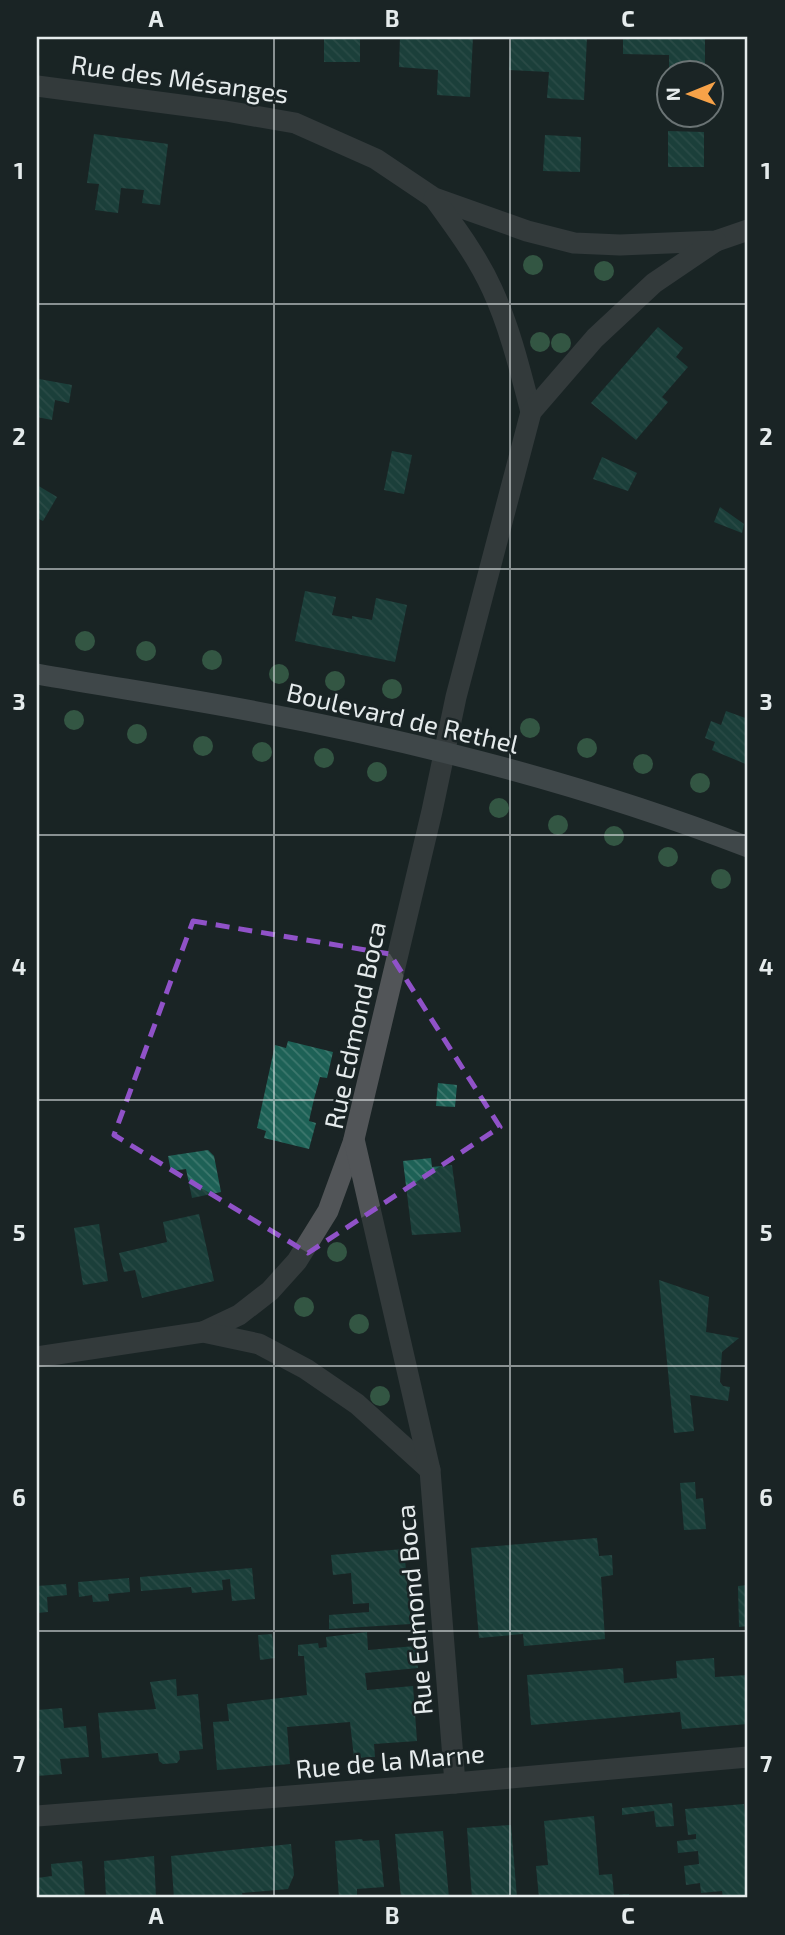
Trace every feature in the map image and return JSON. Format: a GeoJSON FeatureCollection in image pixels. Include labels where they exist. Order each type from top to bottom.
{"type":"FeatureCollection","features":[{"type":"Feature","properties":{"kind":"main road","name":"Boulevard de Rethel"},"geometry":{"type":"LineString","coordinates":[[37,674],[258,712],[444,752],[594,794],[748,846]]}},
{"type":"Feature","properties":{"kind":"street","name":"Rue des Mésanges"},"geometry":{"type":"LineString","coordinates":[[37,86],[295,122],[376,159],[434,198],[527,231],[574,243],[620,245],[716,241],[748,230]]}},
{"type":"Feature","properties":{"kind":"street","name":"Rue Edmond Boca"},"geometry":{"type":"LineString","coordinates":[[434,198],[464,239],[492,288],[513,345],[531,412]]}},
{"type":"Feature","properties":{"kind":"street","name":"Rue Edmond Boca"},"geometry":{"type":"LineString","coordinates":[[455,1783],[429,1470],[354,1139],[456,697],[531,412],[595,338],[654,283],[716,241]]}},
{"type":"Feature","properties":{"kind":"street"},"geometry":{"type":"LineString","coordinates":[[37,1357],[203,1332],[239,1315],[270,1291],[297,1261],[328,1211],[354,1139]]}},
{"type":"Feature","properties":{"kind":"street"},"geometry":{"type":"LineString","coordinates":[[203,1332],[259,1344],[306,1369],[357,1404],[429,1470]]}},
{"type":"Feature","properties":{"kind":"street","name":"Rue de la Marne"},"geometry":{"type":"LineString","coordinates":[[37,1816],[748,1757]]}},
{"type":"Feature","properties":{"kind":"highlighted area"},"geometry":{"type":"Polygon","coordinates":[[[193,921],[390,954],[500,1127],[308,1253],[114,1135],[193,921]]]}},
{"type":"Feature","properties":{"kind":"building"},"geometry":{"type":"Polygon","coordinates":[[[324,37],[360,37],[360,62],[324,62],[324,37]]]}},
{"type":"Feature","properties":{"kind":"building"},"geometry":{"type":"Polygon","coordinates":[[[400,37],[473,37],[470,97],[437,95],[438,70],[399,67],[400,37]]]}},
{"type":"Feature","properties":{"kind":"building"},"geometry":{"type":"Polygon","coordinates":[[[511,37],[587,37],[584,100],[547,98],[549,72],[509,70],[511,37]]]}},
{"type":"Feature","properties":{"kind":"building"},"geometry":{"type":"Polygon","coordinates":[[[623,37],[705,37],[705,60],[669,60],[669,55],[623,54],[623,37]]]}},
{"type":"Feature","properties":{"kind":"building"},"geometry":{"type":"Polygon","coordinates":[[[668,131],[704,132],[704,167],[668,167],[668,131]]]}},
{"type":"Feature","properties":{"kind":"building"},"geometry":{"type":"Polygon","coordinates":[[[94,134],[168,144],[160,205],[142,203],[144,190],[121,188],[118,213],[95,210],[99,184],[87,183],[94,134]]]}},
{"type":"Feature","properties":{"kind":"building"},"geometry":{"type":"Polygon","coordinates":[[[545,135],[581,137],[580,172],[543,171],[545,135]]]}},
{"type":"Feature","properties":{"kind":"building"},"geometry":{"type":"Polygon","coordinates":[[[658,327],[683,348],[676,357],[688,367],[662,397],[668,402],[636,440],[591,403],[658,327]]]}},
{"type":"Feature","properties":{"kind":"building"},"geometry":{"type":"Polygon","coordinates":[[[39,379],[72,385],[69,403],[55,400],[52,420],[37,417],[39,379]]]}},
{"type":"Feature","properties":{"kind":"building"},"geometry":{"type":"Polygon","coordinates":[[[392,451],[412,455],[404,494],[384,490],[392,451]]]}},
{"type":"Feature","properties":{"kind":"building"},"geometry":{"type":"Polygon","coordinates":[[[602,457],[637,473],[628,491],[593,479],[602,457]]]}},
{"type":"Feature","properties":{"kind":"building"},"geometry":{"type":"Polygon","coordinates":[[[37,485],[57,497],[43,521],[37,518],[37,485]]]}},
{"type":"Feature","properties":{"kind":"building"},"geometry":{"type":"Polygon","coordinates":[[[720,507],[744,524],[742,533],[714,522],[720,507]]]}},
{"type":"Feature","properties":{"kind":"building"},"geometry":{"type":"Polygon","coordinates":[[[305,591],[336,597],[332,615],[352,619],[352,616],[372,620],[376,598],[407,605],[395,662],[295,641],[305,591]]]}},
{"type":"Feature","properties":{"kind":"building"},"geometry":{"type":"Polygon","coordinates":[[[726,711],[748,719],[748,765],[712,750],[715,742],[705,738],[711,721],[721,725],[726,711]]]}},
{"type":"Feature","properties":{"kind":"building"},"geometry":{"type":"Polygon","coordinates":[[[288,1041],[333,1052],[327,1078],[320,1077],[314,1099],[309,1121],[316,1123],[309,1149],[264,1138],[266,1131],[257,1128],[275,1045],[286,1048],[288,1041]]]}},
{"type":"Feature","properties":{"kind":"building"},"geometry":{"type":"Polygon","coordinates":[[[438,1083],[457,1085],[455,1107],[436,1106],[438,1083]]]}},
{"type":"Feature","properties":{"kind":"building"},"geometry":{"type":"Polygon","coordinates":[[[208,1150],[214,1156],[221,1192],[192,1198],[186,1169],[171,1171],[168,1156],[208,1150]]]}},
{"type":"Feature","properties":{"kind":"building"},"geometry":{"type":"Polygon","coordinates":[[[431,1158],[432,1167],[452,1165],[461,1232],[412,1235],[403,1161],[431,1158]]]}},
{"type":"Feature","properties":{"kind":"building"},"geometry":{"type":"Polygon","coordinates":[[[199,1214],[214,1281],[142,1298],[135,1270],[124,1272],[119,1253],[167,1242],[163,1222],[199,1214]]]}},
{"type":"Feature","properties":{"kind":"building"},"geometry":{"type":"Polygon","coordinates":[[[99,1224],[108,1281],[83,1285],[74,1228],[99,1224]]]}},
{"type":"Feature","properties":{"kind":"building"},"geometry":{"type":"Polygon","coordinates":[[[659,1280],[709,1297],[706,1332],[739,1338],[722,1352],[720,1382],[723,1386],[730,1387],[728,1401],[690,1395],[694,1431],[674,1433],[659,1280]]]}},
{"type":"Feature","properties":{"kind":"building"},"geometry":{"type":"Polygon","coordinates":[[[695,1482],[696,1499],[703,1498],[706,1529],[684,1530],[680,1483],[695,1482]]]}},
{"type":"Feature","properties":{"kind":"building"},"geometry":{"type":"Polygon","coordinates":[[[597,1538],[599,1556],[612,1555],[613,1575],[601,1577],[605,1639],[524,1646],[523,1634],[479,1638],[471,1548],[597,1538]]]}},
{"type":"Feature","properties":{"kind":"building"},"geometry":{"type":"Polygon","coordinates":[[[404,1549],[411,1624],[329,1629],[329,1615],[369,1612],[369,1603],[353,1604],[351,1573],[333,1575],[331,1555],[404,1549]]]}},
{"type":"Feature","properties":{"kind":"building"},"geometry":{"type":"Polygon","coordinates":[[[252,1568],[255,1599],[232,1601],[230,1579],[222,1580],[223,1590],[192,1593],[191,1587],[141,1591],[140,1577],[252,1568]]]}},
{"type":"Feature","properties":{"kind":"building"},"geometry":{"type":"Polygon","coordinates":[[[129,1578],[130,1592],[108,1594],[109,1601],[93,1602],[92,1595],[79,1597],[78,1582],[129,1578]]]}},
{"type":"Feature","properties":{"kind":"building"},"geometry":{"type":"Polygon","coordinates":[[[66,1584],[67,1595],[47,1597],[48,1612],[37,1613],[37,1586],[66,1584]]]}},
{"type":"Feature","properties":{"kind":"building"},"geometry":{"type":"Polygon","coordinates":[[[748,1585],[748,1626],[739,1627],[738,1586],[748,1585]]]}},
{"type":"Feature","properties":{"kind":"building"},"geometry":{"type":"Polygon","coordinates":[[[367,1632],[368,1650],[416,1646],[418,1668],[365,1673],[367,1690],[413,1686],[417,1741],[374,1744],[375,1757],[354,1758],[350,1722],[287,1727],[290,1764],[217,1770],[213,1722],[229,1721],[227,1704],[307,1695],[304,1656],[298,1656],[298,1645],[318,1643],[319,1648],[327,1647],[326,1637],[367,1632]]]}},
{"type":"Feature","properties":{"kind":"building"},"geometry":{"type":"Polygon","coordinates":[[[272,1634],[275,1658],[260,1660],[258,1635],[272,1634]]]}},
{"type":"Feature","properties":{"kind":"building"},"geometry":{"type":"Polygon","coordinates":[[[714,1658],[715,1677],[748,1675],[748,1724],[682,1729],[680,1712],[531,1725],[527,1675],[623,1668],[624,1683],[677,1678],[676,1661],[714,1658]]]}},
{"type":"Feature","properties":{"kind":"building"},"geometry":{"type":"Polygon","coordinates":[[[176,1679],[177,1696],[198,1694],[203,1749],[179,1751],[180,1759],[177,1763],[163,1764],[159,1761],[158,1753],[102,1758],[98,1713],[156,1709],[150,1682],[176,1679]]]}},
{"type":"Feature","properties":{"kind":"building"},"geometry":{"type":"Polygon","coordinates":[[[62,1708],[64,1728],[86,1726],[89,1757],[60,1759],[62,1774],[37,1776],[37,1710],[62,1708]]]}},
{"type":"Feature","properties":{"kind":"building"},"geometry":{"type":"Polygon","coordinates":[[[672,1803],[674,1826],[656,1827],[654,1811],[622,1815],[622,1808],[672,1803]]]}},
{"type":"Feature","properties":{"kind":"building"},"geometry":{"type":"Polygon","coordinates":[[[744,1804],[748,1843],[748,1898],[723,1898],[722,1891],[701,1893],[700,1883],[686,1885],[684,1866],[699,1864],[698,1851],[678,1853],[677,1841],[696,1839],[696,1834],[688,1835],[685,1809],[744,1804]]]}},
{"type":"Feature","properties":{"kind":"building"},"geometry":{"type":"Polygon","coordinates":[[[594,1816],[599,1875],[612,1874],[614,1895],[629,1894],[629,1898],[539,1898],[536,1866],[548,1865],[544,1821],[594,1816]]]}},
{"type":"Feature","properties":{"kind":"building"},"geometry":{"type":"Polygon","coordinates":[[[511,1825],[517,1898],[472,1898],[467,1828],[511,1825]]]}},
{"type":"Feature","properties":{"kind":"building"},"geometry":{"type":"Polygon","coordinates":[[[443,1831],[449,1898],[401,1898],[395,1834],[443,1831]]]}},
{"type":"Feature","properties":{"kind":"building"},"geometry":{"type":"Polygon","coordinates":[[[379,1840],[384,1887],[357,1889],[357,1898],[339,1898],[335,1841],[379,1840]]]}},
{"type":"Feature","properties":{"kind":"building"},"geometry":{"type":"Polygon","coordinates":[[[291,1844],[294,1875],[288,1889],[242,1893],[243,1898],[174,1898],[171,1856],[291,1844]]]}},
{"type":"Feature","properties":{"kind":"building"},"geometry":{"type":"Polygon","coordinates":[[[154,1856],[156,1898],[106,1896],[104,1861],[154,1856]]]}},
{"type":"Feature","properties":{"kind":"building"},"geometry":{"type":"Polygon","coordinates":[[[82,1861],[85,1898],[37,1898],[37,1878],[52,1876],[51,1864],[82,1861]]]}}]}
